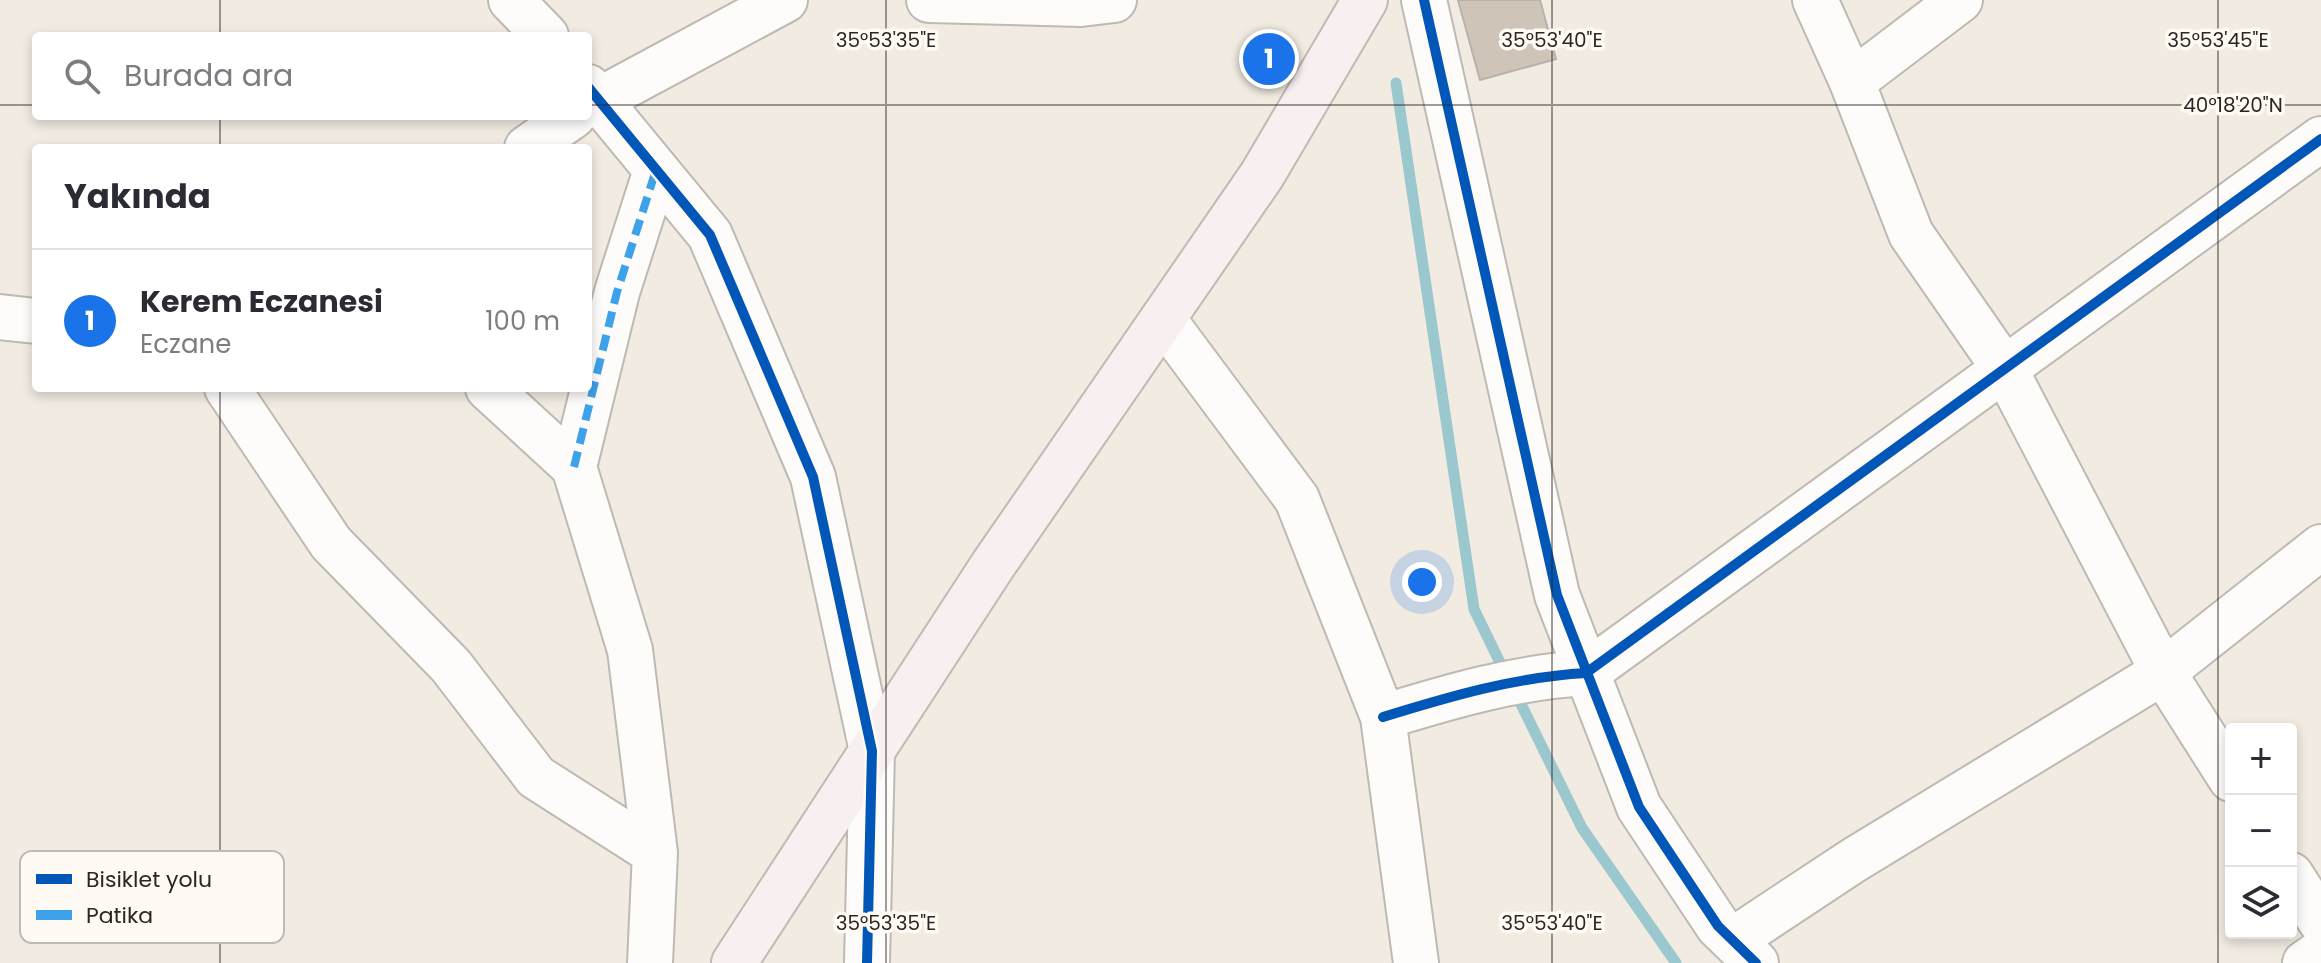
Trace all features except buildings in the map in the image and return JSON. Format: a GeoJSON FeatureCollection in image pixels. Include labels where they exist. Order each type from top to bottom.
{"type":"FeatureCollection","features":[{"type":"Feature","properties":{"kind":"main road"},"geometry":{"type":"LineString","coordinates":[[734,963],[993,565],[1262,175],[1365,0]]}},
{"type":"Feature","properties":{"kind":"street"},"geometry":{"type":"LineString","coordinates":[[511,0],[542,32]]}},
{"type":"Feature","properties":{"kind":"street"},"geometry":{"type":"LineString","coordinates":[[592,99],[785,0]]}},
{"type":"Feature","properties":{"kind":"street"},"geometry":{"type":"LineString","coordinates":[[929,0],[1081,4],[1114,0]]}},
{"type":"Feature","properties":{"kind":"street"},"geometry":{"type":"LineString","coordinates":[[1424,0],[1557,595],[1566,674],[1639,807],[1718,926],[1744,952],[1854,860],[2163,672],[2321,547]]}},
{"type":"Feature","properties":{"kind":"street"},"geometry":{"type":"LineString","coordinates":[[1815,0],[1852,82],[1911,234],[2006,371],[2163,672],[2225,770]]}},
{"type":"Feature","properties":{"kind":"street"},"geometry":{"type":"LineString","coordinates":[[1852,82],[1960,0]]}},
{"type":"Feature","properties":{"kind":"street"},"geometry":{"type":"LineString","coordinates":[[592,107],[656,170],[710,235],[813,477],[872,751],[867,963]]}},
{"type":"Feature","properties":{"kind":"street"},"geometry":{"type":"LineString","coordinates":[[532,144],[564,120]]}},
{"type":"Feature","properties":{"kind":"street"},"geometry":{"type":"LineString","coordinates":[[1383,717],[1472,689],[1566,674],[2006,371],[2321,139]]}},
{"type":"Feature","properties":{"kind":"street"},"geometry":{"type":"LineString","coordinates":[[574,467],[617,292],[656,170]]}},
{"type":"Feature","properties":{"kind":"street"},"geometry":{"type":"LineString","coordinates":[[0,317],[32,321]]}},
{"type":"Feature","properties":{"kind":"street"},"geometry":{"type":"LineString","coordinates":[[1163,319],[1297,499],[1383,717],[1416,963]]}},
{"type":"Feature","properties":{"kind":"street"},"geometry":{"type":"LineString","coordinates":[[230,392],[331,543],[451,666],[536,777],[655,853]]}},
{"type":"Feature","properties":{"kind":"street"},"geometry":{"type":"LineString","coordinates":[[492,392],[574,467],[630,650],[655,853],[650,963]]}},
{"type":"Feature","properties":{"kind":"street"},"geometry":{"type":"LineString","coordinates":[[2297,884],[2321,922]]}},
{"type":"Feature","properties":{"kind":"street"},"geometry":{"type":"LineString","coordinates":[[2305,963],[2321,952]]}},
{"type":"Feature","properties":{"kind":"waterway"},"geometry":{"type":"LineString","coordinates":[[1396,83],[1474,609],[1505,673]]}},
{"type":"Feature","properties":{"kind":"waterway"},"geometry":{"type":"LineString","coordinates":[[1515,692],[1582,828],[1676,963]]}},
{"type":"Feature","properties":{"kind":"marked path"},"geometry":{"type":"LineString","coordinates":[[574,467],[617,292],[656,170]]}},
{"type":"Feature","properties":{"kind":"cycle path"},"geometry":{"type":"LineString","coordinates":[[1424,0],[1557,595],[1639,807],[1718,926],[1756,963]]}},
{"type":"Feature","properties":{"kind":"cycle path"},"geometry":{"type":"LineString","coordinates":[[592,92],[710,235],[813,477],[872,751],[867,963]]}},
{"type":"Feature","properties":{"kind":"cycle path"},"geometry":{"type":"LineString","coordinates":[[1383,717],[1509,683],[1586,673],[2321,139]]}},
{"type":"Feature","properties":{"kind":"place","name":"Kerem Eczanesi"},"geometry":{"type":"Point","coordinates":[1269,59]}}]}
